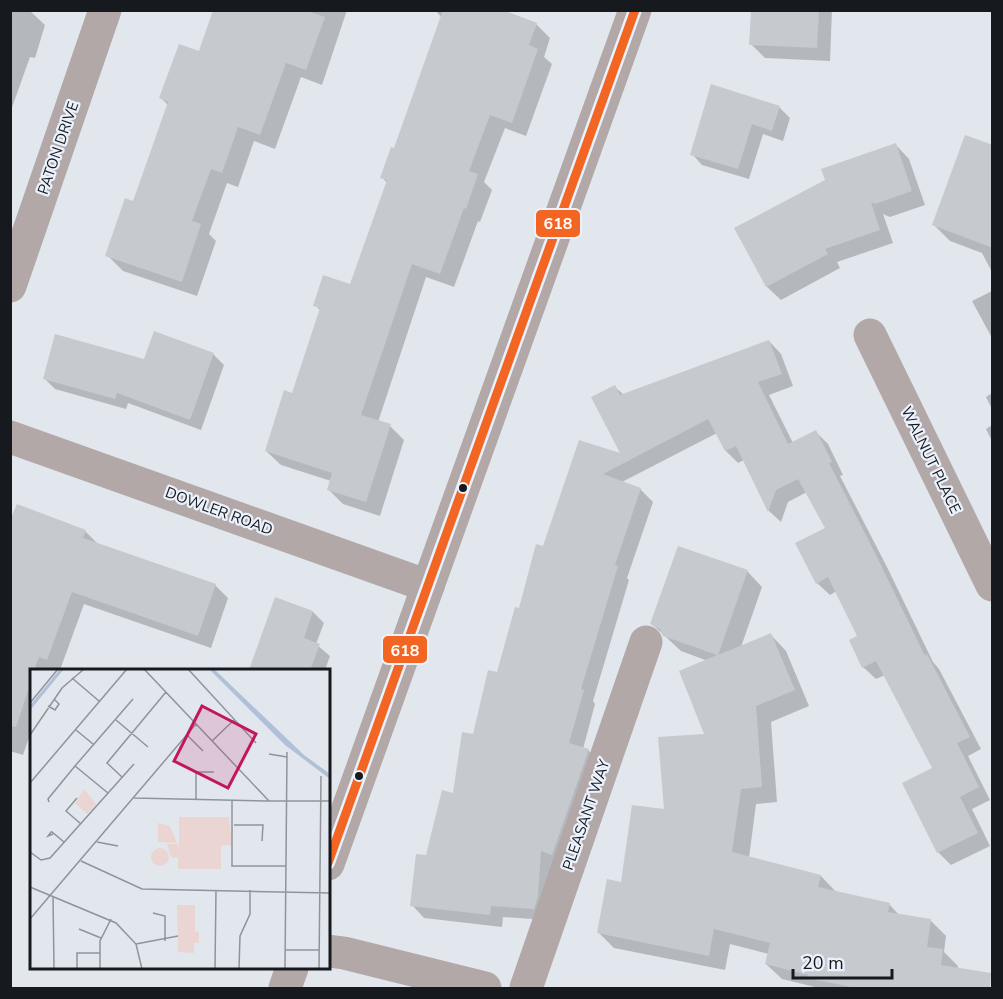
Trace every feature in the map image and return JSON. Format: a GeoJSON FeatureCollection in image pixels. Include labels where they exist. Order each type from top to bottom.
{"type":"FeatureCollection","features":[{"type":"Feature","properties":{"kind":"street","name":"PATON DRIVE"},"geometry":{"type":"LineString","coordinates":[[10,286],[105,10]]}},
{"type":"Feature","properties":{"kind":"street"},"geometry":{"type":"LineString","coordinates":[[330,858],[635,10]]}},
{"type":"Feature","properties":{"kind":"street","name":"WALNUT PLACE"},"geometry":{"type":"LineString","coordinates":[[870,335],[993,585]]}},
{"type":"Feature","properties":{"kind":"street","name":"DOWLER ROAD"},"geometry":{"type":"LineString","coordinates":[[10,437],[428,585]]}},
{"type":"Feature","properties":{"kind":"street","name":"PLEASANT WAY"},"geometry":{"type":"LineString","coordinates":[[526,988],[646,642]]}},
{"type":"Feature","properties":{"kind":"street"},"geometry":{"type":"LineString","coordinates":[[330,951],[344,952],[485,988]]}},
{"type":"Feature","properties":{"kind":"street"},"geometry":{"type":"LineString","coordinates":[[285,988],[292,969]]}},
{"type":"Feature","properties":{"kind":"building"},"geometry":{"type":"Polygon","coordinates":[[[213,10],[305,10],[325,17],[306,70],[286,63],[260,135],[238,127],[222,173],[211,169],[192,221],[201,224],[182,282],[105,256],[125,198],[133,201],[168,102],[159,98],[179,44],[199,51],[213,10]]]}},
{"type":"Feature","properties":{"kind":"building"},"geometry":{"type":"Polygon","coordinates":[[[443,10],[503,10],[537,23],[529,45],[538,49],[512,123],[490,115],[469,171],[478,174],[440,274],[412,264],[361,415],[391,424],[366,502],[327,490],[332,473],[265,451],[284,390],[292,393],[320,308],[313,306],[323,275],[350,284],[387,180],[380,178],[391,147],[394,148],[443,10]]]}},
{"type":"Feature","properties":{"kind":"building"},"geometry":{"type":"Polygon","coordinates":[[[751,10],[819,10],[817,48],[749,45],[751,10]]]}},
{"type":"Feature","properties":{"kind":"building"},"geometry":{"type":"Polygon","coordinates":[[[711,84],[780,106],[772,131],[752,124],[738,169],[690,155],[711,84]]]}},
{"type":"Feature","properties":{"kind":"building"},"geometry":{"type":"Polygon","coordinates":[[[965,135],[993,145],[993,248],[932,225],[965,135]]]}},
{"type":"Feature","properties":{"kind":"building"},"geometry":{"type":"Polygon","coordinates":[[[896,143],[912,191],[875,204],[871,202],[880,230],[825,249],[828,254],[766,287],[734,228],[825,180],[821,169],[896,143]]]}},
{"type":"Feature","properties":{"kind":"building"},"geometry":{"type":"Polygon","coordinates":[[[154,331],[214,353],[190,420],[117,393],[115,399],[43,379],[55,334],[144,359],[154,331]]]}},
{"type":"Feature","properties":{"kind":"building"},"geometry":{"type":"Polygon","coordinates":[[[769,340],[782,374],[758,382],[788,444],[816,430],[832,462],[829,463],[925,656],[927,654],[970,737],[957,743],[979,787],[960,797],[978,833],[937,853],[902,783],[932,768],[876,661],[862,668],[849,640],[857,636],[828,577],[816,584],[795,543],[825,528],[798,479],[776,490],[768,512],[736,446],[725,451],[708,419],[603,474],[641,488],[615,565],[618,566],[581,689],[584,690],[569,743],[589,749],[552,855],[541,851],[538,896],[534,909],[491,906],[490,915],[410,906],[416,854],[426,855],[442,790],[453,793],[462,732],[473,734],[488,670],[497,672],[515,607],[519,608],[536,544],[543,546],[579,440],[620,453],[591,397],[615,385],[620,395],[769,340]]]}},
{"type":"Feature","properties":{"kind":"building"},"geometry":{"type":"Polygon","coordinates":[[[17,504],[86,530],[83,538],[216,584],[198,636],[72,592],[47,660],[39,657],[34,669],[30,669],[30,685],[16,727],[10,726],[10,520],[17,504]]]}},
{"type":"Feature","properties":{"kind":"building"},"geometry":{"type":"Polygon","coordinates":[[[678,546],[748,570],[718,655],[771,633],[795,690],[756,706],[762,787],[741,789],[732,852],[821,875],[818,887],[890,903],[888,912],[931,919],[927,947],[943,949],[941,965],[991,973],[990,988],[856,988],[807,978],[808,975],[765,964],[770,943],[714,929],[709,956],[597,933],[607,879],[621,882],[632,805],[664,809],[658,737],[704,734],[679,671],[717,655],[663,636],[660,629],[650,624],[678,546]]]}},
{"type":"Feature","properties":{"kind":"building"},"geometry":{"type":"Polygon","coordinates":[[[275,597],[313,611],[304,638],[320,644],[310,669],[249,669],[275,597]]]}},
{"type":"Feature","properties":{"kind":"transit line","name":"618"},"geometry":{"type":"LineString","coordinates":[[330,857],[635,10]]}}]}
